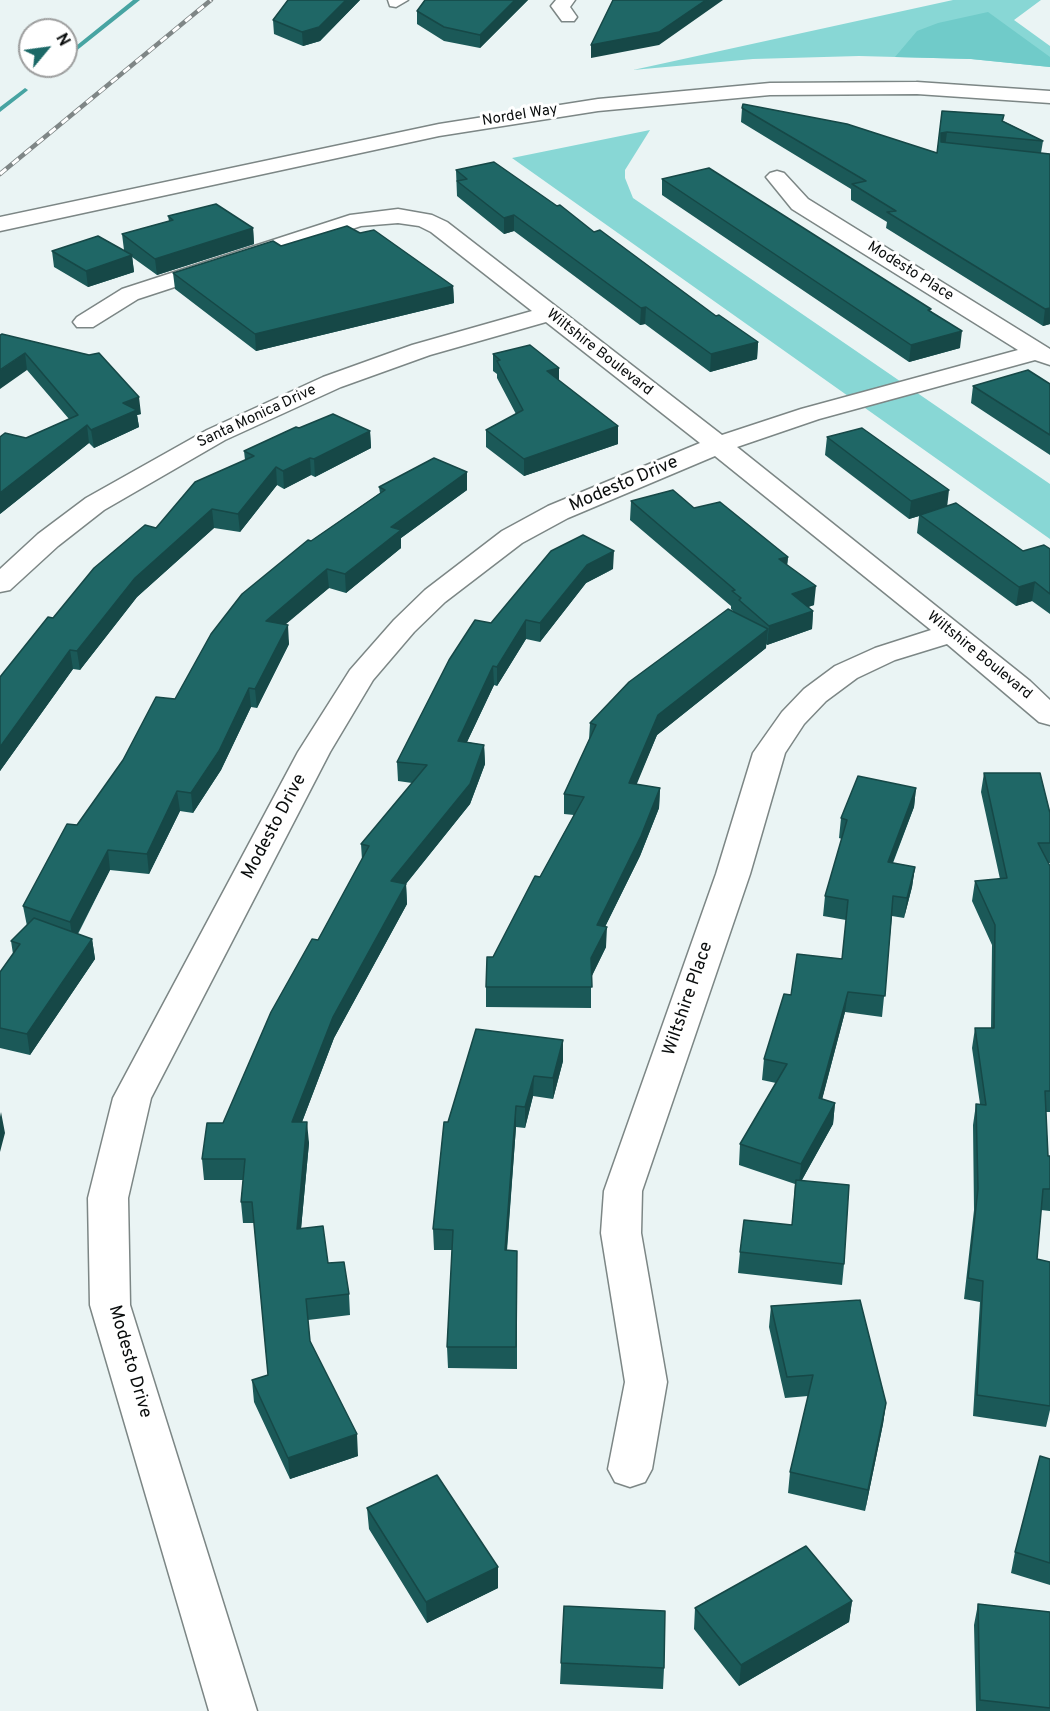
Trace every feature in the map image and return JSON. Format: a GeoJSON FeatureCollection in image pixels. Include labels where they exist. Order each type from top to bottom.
{"type":"FeatureCollection","features":[{"type":"Feature","properties":{"kind":"street","name":"Nordel Way"},"geometry":{"type":"LineString","coordinates":[[0,209],[469,109],[654,83],[768,76],[872,75],[1050,83]]}},
{"type":"Feature","properties":{"kind":"street","name":"Nordel Way"},"geometry":{"type":"LineString","coordinates":[[0,224],[450,128],[531,114],[670,96],[770,89],[854,88],[1050,97]]}},
{"type":"Feature","properties":{"kind":"street","name":"Modesto Place"},"geometry":{"type":"LineString","coordinates":[[777,177],[800,204],[1044,356]]}},
{"type":"Feature","properties":{"kind":"street","name":"Wiltshire Boulevard"},"geometry":{"type":"LineString","coordinates":[[85,322],[130,294],[358,220],[388,216],[412,218],[439,227],[718,445],[1019,687],[1050,716]]}},
{"type":"Feature","properties":{"kind":"street","name":"Santa Monica Drive"},"geometry":{"type":"LineString","coordinates":[[0,584],[48,540],[95,504],[216,435],[332,382],[422,350],[548,314]]}},
{"type":"Feature","properties":{"kind":"street","name":"Modesto Drive"},"geometry":{"type":"LineString","coordinates":[[233,1711],[110,1305],[108,1198],[132,1098],[314,752],[361,676],[435,596],[512,537],[558,512],[718,445],[810,414],[1044,356]]}},
{"type":"Feature","properties":{"kind":"street","name":"Wiltshire Place"},"geometry":{"type":"LineString","coordinates":[[630,1469],[646,1382],[621,1233],[623,1191],[733,874],[769,753],[793,718],[815,695],[846,672],[885,654],[952,633]]}},
{"type":"Feature","properties":{"kind":"shaded area"},"geometry":{"type":"Polygon","coordinates":[[[953,0],[1041,0],[1014,20],[1050,46],[1050,67],[971,59],[859,56],[753,59],[633,70],[953,0]]]}},
{"type":"Feature","properties":{"kind":"shaded area"},"geometry":{"type":"Polygon","coordinates":[[[988,12],[1050,57],[1050,67],[971,59],[895,57],[917,31],[938,23],[988,12]]]}},
{"type":"Feature","properties":{"kind":"shaded area"},"geometry":{"type":"Polygon","coordinates":[[[650,130],[625,170],[625,178],[633,198],[1050,484],[1050,539],[512,158],[650,130]]]}},
{"type":"Feature","properties":{"kind":"building"},"geometry":{"type":"Polygon","coordinates":[[[288,0],[346,0],[319,27],[302,32],[273,20],[288,0]]]}},
{"type":"Feature","properties":{"kind":"building"},"geometry":{"type":"Polygon","coordinates":[[[425,0],[515,0],[480,35],[444,27],[417,11],[425,0]]]}},
{"type":"Feature","properties":{"kind":"building"},"geometry":{"type":"Polygon","coordinates":[[[613,0],[706,0],[659,32],[591,45],[613,0]]]}},
{"type":"Feature","properties":{"kind":"building"},"geometry":{"type":"Polygon","coordinates":[[[743,104],[847,124],[937,153],[942,111],[1004,115],[1002,121],[1043,141],[947,132],[941,133],[941,142],[1050,154],[1050,308],[1045,309],[887,212],[896,211],[852,184],[866,181],[742,108],[743,104]]]}},
{"type":"Feature","properties":{"kind":"building"},"geometry":{"type":"Polygon","coordinates":[[[494,162],[557,206],[560,205],[594,232],[600,230],[716,316],[719,315],[758,342],[711,354],[646,307],[641,308],[514,215],[504,218],[457,181],[467,179],[456,170],[494,162]]]}},
{"type":"Feature","properties":{"kind":"building"},"geometry":{"type":"Polygon","coordinates":[[[709,168],[962,331],[911,345],[662,179],[709,168]]]}},
{"type":"Feature","properties":{"kind":"building"},"geometry":{"type":"Polygon","coordinates":[[[216,204],[253,228],[155,259],[122,234],[173,220],[168,216],[216,204]]]}},
{"type":"Feature","properties":{"kind":"building"},"geometry":{"type":"Polygon","coordinates":[[[347,226],[360,233],[374,230],[453,286],[255,334],[173,273],[273,241],[281,246],[347,226]]]}},
{"type":"Feature","properties":{"kind":"building"},"geometry":{"type":"Polygon","coordinates":[[[98,236],[132,255],[86,271],[52,251],[98,236]]]}},
{"type":"Feature","properties":{"kind":"building"},"geometry":{"type":"Polygon","coordinates":[[[0,335],[89,355],[99,353],[139,397],[123,403],[137,410],[91,430],[87,425],[0,493],[0,437],[5,433],[26,438],[78,415],[25,353],[0,370],[0,335]]]}},
{"type":"Feature","properties":{"kind":"building"},"geometry":{"type":"Polygon","coordinates":[[[530,345],[559,368],[547,371],[618,426],[524,459],[486,430],[523,410],[497,361],[500,360],[493,354],[530,345]]]}},
{"type":"Feature","properties":{"kind":"building"},"geometry":{"type":"Polygon","coordinates":[[[1028,370],[1050,384],[1050,435],[973,386],[1028,370]]]}},
{"type":"Feature","properties":{"kind":"building"},"geometry":{"type":"Polygon","coordinates":[[[333,414],[370,431],[314,459],[310,458],[283,471],[276,467],[238,514],[212,509],[135,578],[77,651],[70,650],[0,747],[0,677],[48,617],[53,618],[94,568],[145,525],[156,528],[195,482],[254,456],[244,451],[296,427],[299,428],[333,414]]]}},
{"type":"Feature","properties":{"kind":"building"},"geometry":{"type":"Polygon","coordinates":[[[862,428],[949,490],[911,501],[827,437],[862,428]]]}},
{"type":"Feature","properties":{"kind":"building"},"geometry":{"type":"Polygon","coordinates":[[[434,458],[467,472],[391,527],[401,530],[345,574],[327,569],[266,621],[288,625],[255,689],[249,688],[219,751],[191,793],[177,791],[147,854],[108,850],[70,922],[23,906],[67,824],[77,825],[123,760],[156,697],[175,699],[211,634],[242,594],[308,540],[311,541],[385,490],[379,487],[434,458]]]}},
{"type":"Feature","properties":{"kind":"building"},"geometry":{"type":"Polygon","coordinates":[[[673,490],[694,508],[720,502],[788,557],[779,559],[816,586],[792,594],[813,611],[769,626],[739,600],[741,598],[732,591],[735,590],[631,501],[673,490]]]}},
{"type":"Feature","properties":{"kind":"building"},"geometry":{"type":"Polygon","coordinates":[[[956,503],[1023,551],[1044,545],[1050,549],[1050,594],[1035,582],[1019,587],[920,515],[956,503]]]}},
{"type":"Feature","properties":{"kind":"building"},"geometry":{"type":"Polygon","coordinates":[[[583,535],[614,551],[587,565],[540,623],[526,620],[497,667],[493,666],[458,741],[484,745],[470,784],[391,881],[406,884],[333,1017],[292,1122],[307,1122],[297,1229],[323,1226],[328,1263],[344,1262],[349,1294],[306,1299],[310,1341],[357,1434],[288,1458],[252,1380],[268,1375],[252,1202],[241,1202],[245,1159],[202,1159],[207,1123],[223,1123],[271,1012],[312,939],[318,940],[369,846],[361,844],[427,765],[397,762],[449,660],[475,620],[491,623],[551,551],[583,535]]]}},
{"type":"Feature","properties":{"kind":"building"},"geometry":{"type":"Polygon","coordinates":[[[728,609],[768,629],[658,715],[629,783],[660,788],[641,836],[597,925],[607,927],[591,958],[592,987],[486,987],[487,957],[493,957],[535,876],[540,877],[584,797],[564,794],[596,725],[590,723],[629,682],[728,609]]]}},
{"type":"Feature","properties":{"kind":"building"},"geometry":{"type":"Polygon","coordinates":[[[984,773],[1040,773],[1050,813],[1050,843],[1038,843],[1050,866],[1050,1091],[1045,1091],[1050,1189],[1043,1189],[1037,1259],[1050,1262],[1050,1406],[977,1395],[983,1281],[968,1278],[978,1189],[976,1104],[986,1105],[975,1028],[994,1028],[995,925],[975,881],[1007,878],[984,773]]]}},
{"type":"Feature","properties":{"kind":"building"},"geometry":{"type":"Polygon","coordinates":[[[858,776],[916,788],[888,862],[915,867],[907,898],[893,896],[885,996],[848,992],[819,1098],[835,1103],[801,1164],[740,1144],[787,1064],[764,1059],[784,994],[791,995],[797,954],[842,959],[848,900],[825,896],[847,820],[841,818],[858,776]]]}},
{"type":"Feature","properties":{"kind":"building"},"geometry":{"type":"Polygon","coordinates":[[[34,918],[92,939],[27,1034],[0,1028],[0,972],[20,944],[11,941],[34,918]]]}},
{"type":"Feature","properties":{"kind":"building"},"geometry":{"type":"Polygon","coordinates":[[[476,1029],[563,1040],[553,1078],[534,1076],[525,1107],[516,1106],[505,1250],[517,1251],[516,1347],[447,1347],[453,1230],[433,1229],[444,1122],[448,1122],[476,1029]]]}},
{"type":"Feature","properties":{"kind":"building"},"geometry":{"type":"Polygon","coordinates":[[[796,1180],[849,1185],[844,1264],[740,1252],[744,1220],[792,1225],[796,1180]]]}},
{"type":"Feature","properties":{"kind":"building"},"geometry":{"type":"Polygon","coordinates":[[[860,1300],[886,1403],[868,1490],[790,1472],[813,1375],[787,1377],[771,1306],[860,1300]]]}},
{"type":"Feature","properties":{"kind":"building"},"geometry":{"type":"Polygon","coordinates":[[[1040,1456],[1050,1459],[1050,1563],[1015,1552],[1040,1456]]]}},
{"type":"Feature","properties":{"kind":"building"},"geometry":{"type":"Polygon","coordinates":[[[437,1475],[498,1567],[426,1602],[367,1508],[437,1475]]]}},
{"type":"Feature","properties":{"kind":"building"},"geometry":{"type":"Polygon","coordinates":[[[806,1546],[852,1601],[741,1665],[695,1608],[806,1546]]]}},
{"type":"Feature","properties":{"kind":"building"},"geometry":{"type":"Polygon","coordinates":[[[978,1604],[1050,1612],[1050,1708],[980,1700],[978,1604]]]}},
{"type":"Feature","properties":{"kind":"building"},"geometry":{"type":"Polygon","coordinates":[[[564,1606],[665,1611],[664,1668],[561,1663],[564,1606]]]}},
{"type":"Feature","properties":{"kind":"waterway"},"geometry":{"type":"LineString","coordinates":[[78,47],[137,0]]}},
{"type":"Feature","properties":{"kind":"waterway"},"geometry":{"type":"LineString","coordinates":[[0,110],[25,90]]}},
{"type":"Feature","properties":{"kind":"railway"},"geometry":{"type":"LineString","coordinates":[[0,174],[211,0]]}}]}
